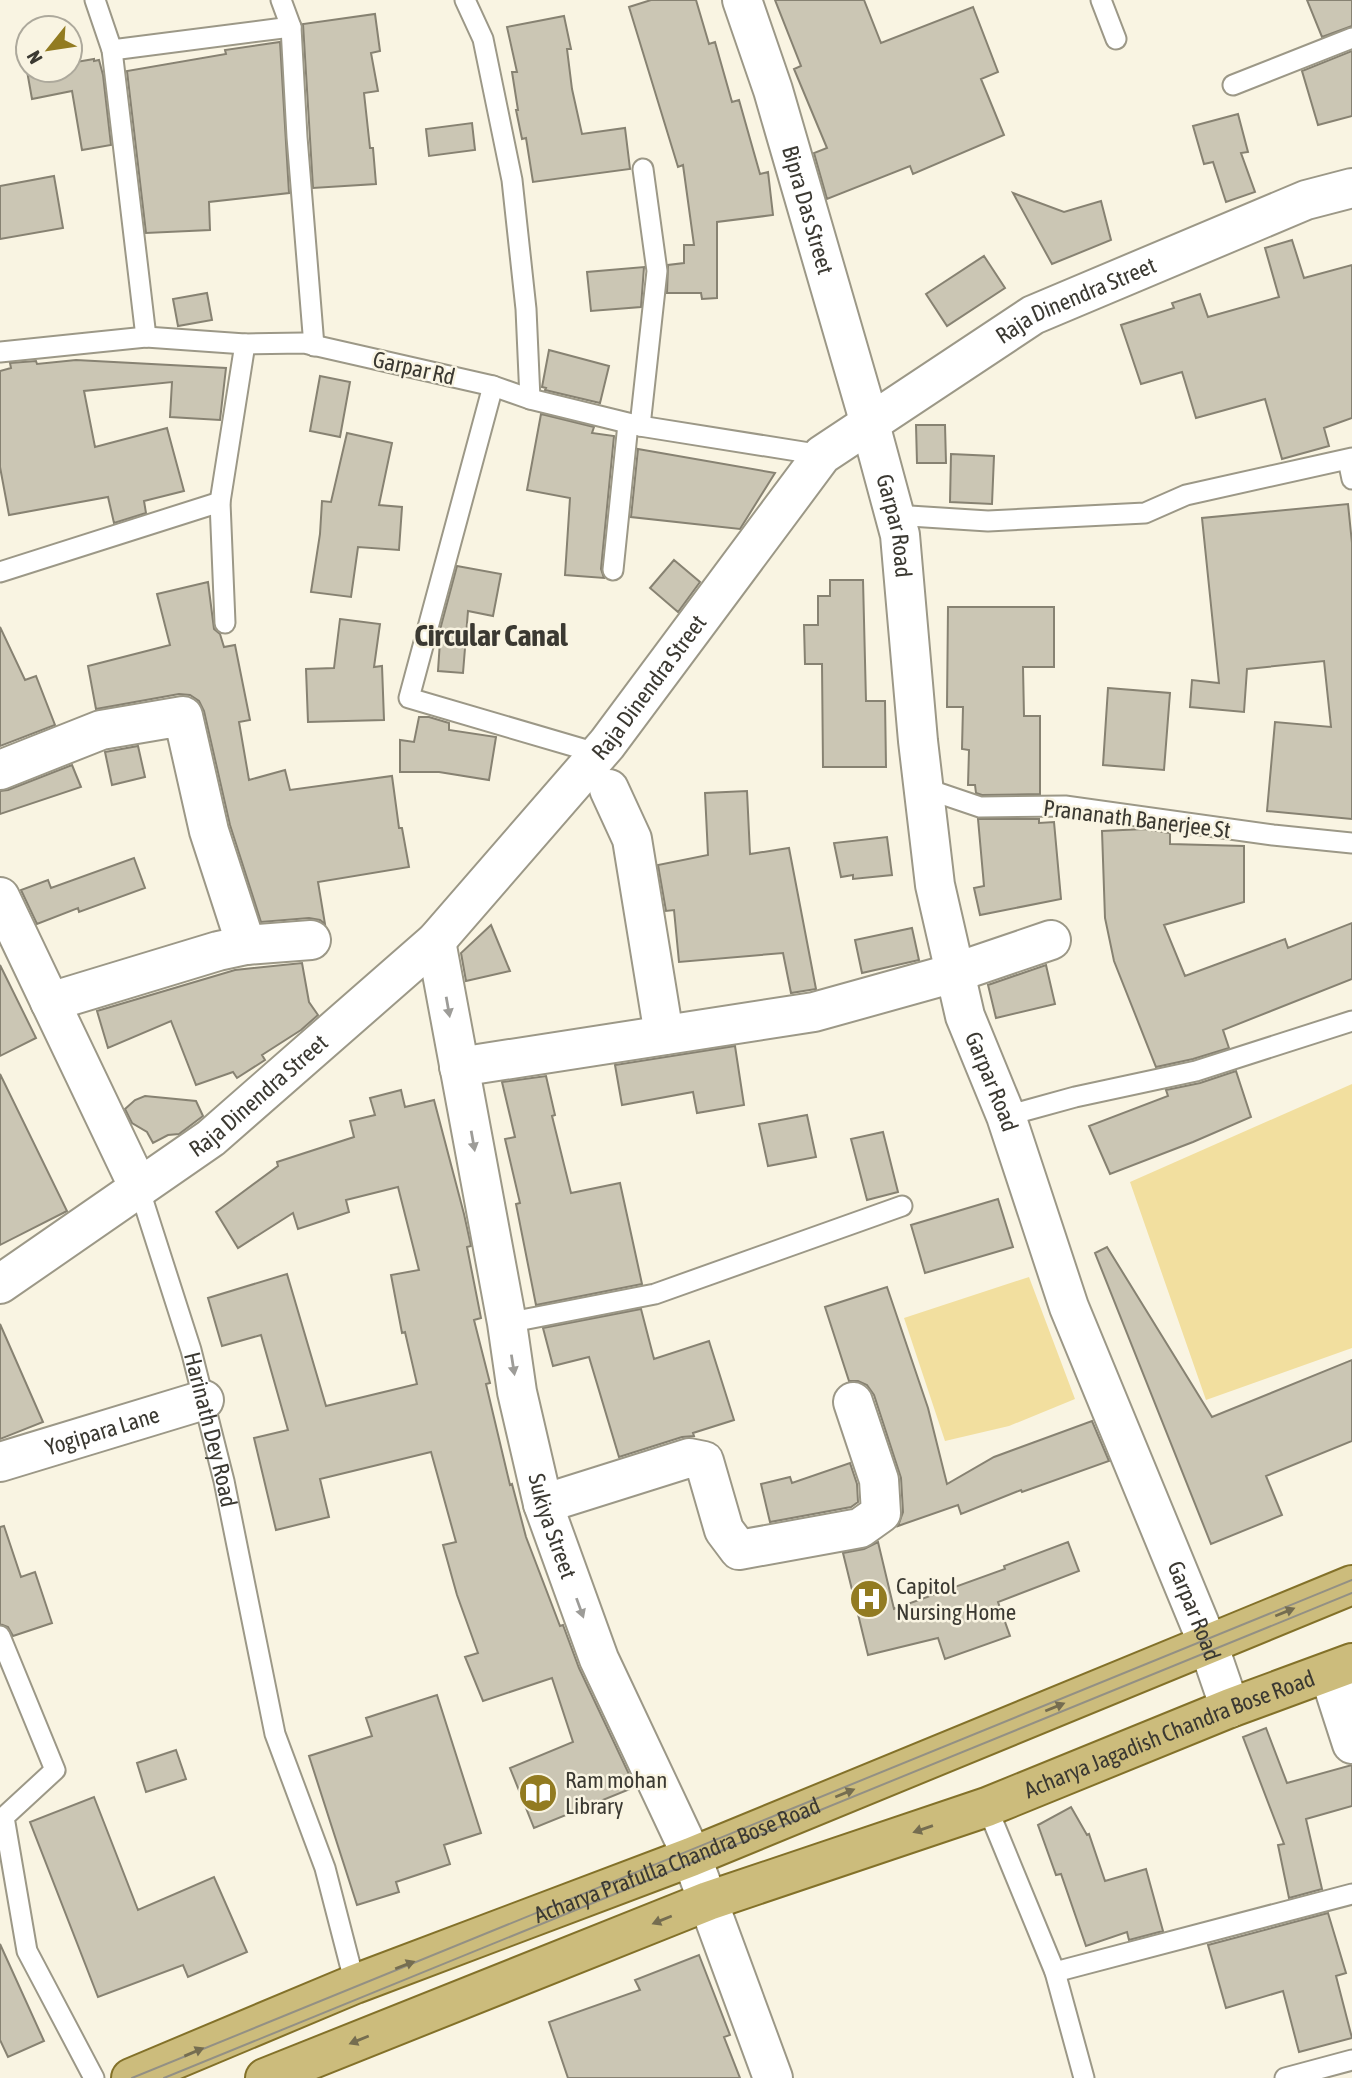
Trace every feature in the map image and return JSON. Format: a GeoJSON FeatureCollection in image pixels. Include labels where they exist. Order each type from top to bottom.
{"type":"FeatureCollection","features":[{"type":"Feature","properties":{"kind":"main road","name":"Acharya Prafulla Chandra Bose Road"},"geometry":{"type":"LineString","coordinates":[[131,2078],[355,1984],[691,1857],[1352,1585]]}},
{"type":"Feature","properties":{"kind":"main road","name":"Acharya Jagadish Chandra Bose Road"},"geometry":{"type":"LineString","coordinates":[[987,1807],[1230,1708],[1341,1668]]}},
{"type":"Feature","properties":{"kind":"main road"},"geometry":{"type":"LineString","coordinates":[[265,2078],[708,1901],[987,1807]]}},
{"type":"Feature","properties":{"kind":"street","name":"Bipra Das Street"},"geometry":{"type":"LineString","coordinates":[[742,0],[773,90],[870,424]]}},
{"type":"Feature","properties":{"kind":"street","name":"Raja Dinendra Street"},"geometry":{"type":"LineString","coordinates":[[0,1284],[211,1138],[436,941],[604,771],[822,455],[1033,315],[1306,200],[1352,188]]}},
{"type":"Feature","properties":{"kind":"street","name":"Garpar Road"},"geometry":{"type":"LineString","coordinates":[[870,424],[900,536],[935,885],[965,1016],[1006,1116],[1069,1307],[1215,1641],[1230,1708]]}},
{"type":"Feature","properties":{"kind":"street"},"geometry":{"type":"LineString","coordinates":[[0,770],[101,730],[183,716],[209,831],[246,945]]}},
{"type":"Feature","properties":{"kind":"street"},"geometry":{"type":"LineString","coordinates":[[604,771],[632,839],[664,1035]]}},
{"type":"Feature","properties":{"kind":"street","name":"Harinath Dey Road"},"geometry":{"type":"LineString","coordinates":[[0,897],[139,1188]]}},
{"type":"Feature","properties":{"kind":"street"},"geometry":{"type":"LineString","coordinates":[[50,1002],[218,951],[246,945],[311,940]]}},
{"type":"Feature","properties":{"kind":"street"},"geometry":{"type":"LineString","coordinates":[[459,1067],[814,1012],[954,973],[1051,940]]}},
{"type":"Feature","properties":{"kind":"street","name":"Sukiya Street"},"geometry":{"type":"LineString","coordinates":[[436,941],[517,1392],[543,1504],[599,1659],[682,1832],[774,2078]]}},
{"type":"Feature","properties":{"kind":"street","name":"Yogipara Lane"},"geometry":{"type":"LineString","coordinates":[[0,1462],[204,1401]]}},
{"type":"Feature","properties":{"kind":"street"},"geometry":{"type":"LineString","coordinates":[[543,1504],[689,1458],[704,1461],[724,1530],[739,1550],[860,1528],[881,1513],[878,1480],[853,1402]]}},
{"type":"Feature","properties":{"kind":"street"},"geometry":{"type":"LineString","coordinates":[[1341,1668],[1352,1744]]}},
{"type":"Feature","properties":{"kind":"lane"},"geometry":{"type":"LineString","coordinates":[[96,0],[112,50],[146,337]]}},
{"type":"Feature","properties":{"kind":"lane"},"geometry":{"type":"LineString","coordinates":[[281,0],[291,27],[314,346]]}},
{"type":"Feature","properties":{"kind":"lane"},"geometry":{"type":"LineString","coordinates":[[465,0],[483,39],[513,180],[526,309],[530,400]]}},
{"type":"Feature","properties":{"kind":"lane"},"geometry":{"type":"LineString","coordinates":[[1101,0],[1116,39]]}},
{"type":"Feature","properties":{"kind":"lane"},"geometry":{"type":"LineString","coordinates":[[112,50],[291,27]]}},
{"type":"Feature","properties":{"kind":"lane"},"geometry":{"type":"LineString","coordinates":[[1233,85],[1352,38]]}},
{"type":"Feature","properties":{"kind":"lane"},"geometry":{"type":"LineString","coordinates":[[614,570],[657,271],[643,169]]}},
{"type":"Feature","properties":{"kind":"lane","name":"Garpar Rd"},"geometry":{"type":"LineString","coordinates":[[0,352],[146,337],[246,344],[304,343],[493,386],[530,400],[634,425],[822,455]]}},
{"type":"Feature","properties":{"kind":"lane"},"geometry":{"type":"LineString","coordinates":[[225,622],[220,502],[246,344]]}},
{"type":"Feature","properties":{"kind":"lane"},"geometry":{"type":"LineString","coordinates":[[493,386],[409,698],[604,771]]}},
{"type":"Feature","properties":{"kind":"lane"},"geometry":{"type":"LineString","coordinates":[[894,515],[988,521],[1145,513],[1186,495],[1351,465]]}},
{"type":"Feature","properties":{"kind":"lane"},"geometry":{"type":"LineString","coordinates":[[0,572],[220,502]]}},
{"type":"Feature","properties":{"kind":"lane","name":"Prananath Banerjee St"},"geometry":{"type":"LineString","coordinates":[[924,788],[980,807],[1065,806],[1273,835],[1352,843]]}},
{"type":"Feature","properties":{"kind":"lane"},"geometry":{"type":"LineString","coordinates":[[1006,1116],[1075,1097],[1196,1071],[1352,1021]]}},
{"type":"Feature","properties":{"kind":"lane","name":"Harinath Dey Road"},"geometry":{"type":"LineString","coordinates":[[139,1188],[191,1350],[224,1481],[275,1734],[325,1868],[355,1984]]}},
{"type":"Feature","properties":{"kind":"lane"},"geometry":{"type":"LineString","coordinates":[[506,1323],[655,1294],[902,1206]]}},
{"type":"Feature","properties":{"kind":"lane"},"geometry":{"type":"LineString","coordinates":[[0,1636],[55,1770],[5,1817],[27,1951],[94,2078]]}},
{"type":"Feature","properties":{"kind":"lane"},"geometry":{"type":"LineString","coordinates":[[987,1807],[1055,1972],[1084,2078]]}},
{"type":"Feature","properties":{"kind":"lane"},"geometry":{"type":"LineString","coordinates":[[1055,1972],[1352,1894]]}},
{"type":"Feature","properties":{"kind":"lane"},"geometry":{"type":"LineString","coordinates":[[1285,2078],[1352,2060]]}},
{"type":"Feature","properties":{"kind":"shaded area"},"geometry":{"type":"Polygon","coordinates":[[[1352,1084],[1352,1348],[1206,1400],[1130,1182],[1352,1084]]]}},
{"type":"Feature","properties":{"kind":"shaded area"},"geometry":{"type":"Polygon","coordinates":[[[1029,1277],[1075,1399],[1009,1426],[945,1441],[904,1318],[1029,1277]]]}},
{"type":"Feature","properties":{"kind":"building"},"geometry":{"type":"Polygon","coordinates":[[[651,0],[696,0],[709,44],[715,42],[732,102],[739,100],[760,174],[768,172],[773,215],[717,222],[717,298],[702,299],[701,293],[667,293],[668,265],[684,263],[684,245],[694,245],[683,165],[678,167],[629,7],[651,0]]]}},
{"type":"Feature","properties":{"kind":"building"},"geometry":{"type":"Polygon","coordinates":[[[775,0],[864,0],[881,43],[973,7],[998,72],[981,79],[1004,135],[913,174],[910,166],[827,199],[814,153],[827,148],[794,69],[801,66],[775,0]]]}},
{"type":"Feature","properties":{"kind":"building"},"geometry":{"type":"Polygon","coordinates":[[[1307,0],[1352,0],[1352,26],[1322,37],[1307,0]]]}},
{"type":"Feature","properties":{"kind":"building"},"geometry":{"type":"Polygon","coordinates":[[[375,14],[380,51],[371,53],[378,91],[364,93],[376,184],[313,188],[303,24],[375,14]]]}},
{"type":"Feature","properties":{"kind":"building"},"geometry":{"type":"Polygon","coordinates":[[[564,16],[571,49],[567,49],[572,89],[582,134],[625,128],[630,169],[533,182],[526,138],[522,139],[516,110],[512,72],[517,72],[507,27],[564,16]]]}},
{"type":"Feature","properties":{"kind":"building"},"geometry":{"type":"Polygon","coordinates":[[[280,42],[289,193],[209,202],[210,230],[146,233],[127,71],[226,54],[225,50],[280,42]]]}},
{"type":"Feature","properties":{"kind":"building"},"geometry":{"type":"Polygon","coordinates":[[[1352,51],[1352,116],[1318,125],[1302,71],[1352,51]]]}},
{"type":"Feature","properties":{"kind":"building"},"geometry":{"type":"Polygon","coordinates":[[[99,60],[111,145],[82,150],[72,91],[32,99],[29,84],[84,84],[84,61],[99,60]]]}},
{"type":"Feature","properties":{"kind":"building"},"geometry":{"type":"Polygon","coordinates":[[[1238,114],[1248,152],[1241,153],[1255,192],[1226,202],[1213,162],[1204,164],[1193,126],[1238,114]]]}},
{"type":"Feature","properties":{"kind":"building"},"geometry":{"type":"Polygon","coordinates":[[[472,123],[475,150],[429,156],[426,129],[472,123]]]}},
{"type":"Feature","properties":{"kind":"building"},"geometry":{"type":"Polygon","coordinates":[[[54,176],[63,228],[0,239],[0,186],[54,176]]]}},
{"type":"Feature","properties":{"kind":"building"},"geometry":{"type":"Polygon","coordinates":[[[1013,193],[1064,212],[1101,201],[1111,240],[1052,264],[1013,193]]]}},
{"type":"Feature","properties":{"kind":"building"},"geometry":{"type":"Polygon","coordinates":[[[1292,240],[1304,278],[1352,265],[1352,418],[1324,428],[1329,446],[1282,459],[1265,399],[1196,418],[1182,372],[1141,384],[1121,325],[1174,308],[1172,303],[1200,294],[1208,317],[1279,297],[1265,248],[1292,240]]]}},
{"type":"Feature","properties":{"kind":"building"},"geometry":{"type":"Polygon","coordinates":[[[984,256],[1005,288],[947,326],[926,294],[984,256]]]}},
{"type":"Feature","properties":{"kind":"building"},"geometry":{"type":"Polygon","coordinates":[[[644,267],[641,307],[591,311],[587,272],[644,267]]]}},
{"type":"Feature","properties":{"kind":"building"},"geometry":{"type":"Polygon","coordinates":[[[207,293],[212,320],[178,326],[173,299],[207,293]]]}},
{"type":"Feature","properties":{"kind":"building"},"geometry":{"type":"Polygon","coordinates":[[[549,350],[609,366],[600,403],[542,387],[549,350]]]}},
{"type":"Feature","properties":{"kind":"building"},"geometry":{"type":"Polygon","coordinates":[[[76,360],[226,368],[220,420],[170,417],[172,382],[84,391],[95,447],[167,428],[184,491],[144,501],[146,513],[114,523],[108,497],[9,515],[0,467],[0,371],[11,368],[10,363],[36,361],[37,364],[76,360]]]}},
{"type":"Feature","properties":{"kind":"building"},"geometry":{"type":"Polygon","coordinates":[[[320,376],[350,382],[340,437],[310,431],[320,376]]]}},
{"type":"Feature","properties":{"kind":"building"},"geometry":{"type":"Polygon","coordinates":[[[541,414],[594,427],[592,433],[614,436],[601,569],[604,578],[565,575],[570,498],[527,490],[541,414]]]}},
{"type":"Feature","properties":{"kind":"building"},"geometry":{"type":"Polygon","coordinates":[[[916,425],[945,425],[946,463],[917,463],[916,425]]]}},
{"type":"Feature","properties":{"kind":"building"},"geometry":{"type":"Polygon","coordinates":[[[347,433],[392,443],[379,505],[402,507],[399,550],[358,547],[351,597],[311,592],[322,501],[331,502],[347,433]]]}},
{"type":"Feature","properties":{"kind":"building"},"geometry":{"type":"Polygon","coordinates":[[[638,449],[775,473],[740,529],[631,517],[638,449]]]}},
{"type":"Feature","properties":{"kind":"building"},"geometry":{"type":"Polygon","coordinates":[[[951,454],[994,456],[992,504],[950,502],[951,454]]]}},
{"type":"Feature","properties":{"kind":"building"},"geometry":{"type":"Polygon","coordinates":[[[1348,504],[1352,543],[1352,819],[1267,811],[1275,722],[1331,727],[1324,661],[1247,669],[1244,712],[1190,707],[1192,680],[1219,683],[1202,518],[1348,504]]]}},
{"type":"Feature","properties":{"kind":"building"},"geometry":{"type":"Polygon","coordinates":[[[674,560],[700,582],[678,612],[650,588],[674,560]]]}},
{"type":"Feature","properties":{"kind":"building"},"geometry":{"type":"Polygon","coordinates":[[[457,566],[501,574],[493,616],[468,611],[463,673],[438,671],[441,626],[457,566]]]}},
{"type":"Feature","properties":{"kind":"building"},"geometry":{"type":"Polygon","coordinates":[[[830,580],[863,580],[866,701],[885,701],[886,767],[823,767],[822,664],[805,664],[804,625],[818,625],[818,596],[830,596],[830,580]]]}},
{"type":"Feature","properties":{"kind":"building"},"geometry":{"type":"Polygon","coordinates":[[[208,582],[214,629],[220,634],[224,647],[235,645],[250,720],[239,722],[249,780],[285,770],[290,790],[392,776],[399,828],[402,828],[409,867],[318,882],[325,924],[309,918],[261,922],[230,825],[204,711],[199,701],[190,695],[179,694],[96,709],[88,666],[170,645],[157,594],[208,582]]]}},
{"type":"Feature","properties":{"kind":"building"},"geometry":{"type":"Polygon","coordinates":[[[948,607],[1054,607],[1054,667],[1023,667],[1024,716],[1040,716],[1040,794],[982,795],[976,793],[975,785],[968,785],[969,750],[962,749],[963,707],[947,707],[948,607]]]}},
{"type":"Feature","properties":{"kind":"building"},"geometry":{"type":"Polygon","coordinates":[[[340,619],[380,624],[374,667],[382,666],[384,720],[308,722],[306,669],[334,668],[340,619]]]}},
{"type":"Feature","properties":{"kind":"building"},"geometry":{"type":"Polygon","coordinates":[[[0,627],[25,680],[36,676],[55,725],[0,746],[0,627]]]}},
{"type":"Feature","properties":{"kind":"building"},"geometry":{"type":"Polygon","coordinates":[[[1108,688],[1170,693],[1164,770],[1103,765],[1108,688]]]}},
{"type":"Feature","properties":{"kind":"building"},"geometry":{"type":"Polygon","coordinates":[[[419,717],[449,723],[449,730],[496,737],[489,780],[439,772],[400,772],[400,740],[414,742],[419,717]]]}},
{"type":"Feature","properties":{"kind":"building"},"geometry":{"type":"Polygon","coordinates":[[[138,746],[145,777],[112,785],[105,752],[138,746]]]}},
{"type":"Feature","properties":{"kind":"building"},"geometry":{"type":"Polygon","coordinates":[[[72,765],[81,787],[0,814],[0,791],[72,765]]]}},
{"type":"Feature","properties":{"kind":"building"},"geometry":{"type":"Polygon","coordinates":[[[747,791],[750,854],[789,848],[816,989],[791,993],[783,953],[679,962],[674,910],[666,911],[658,865],[708,855],[705,793],[747,791]]]}},
{"type":"Feature","properties":{"kind":"building"},"geometry":{"type":"Polygon","coordinates":[[[978,819],[1039,819],[1039,823],[1054,822],[1061,899],[980,915],[974,888],[984,886],[978,819]]]}},
{"type":"Feature","properties":{"kind":"building"},"geometry":{"type":"Polygon","coordinates":[[[1144,829],[1170,833],[1170,844],[1244,846],[1244,902],[1164,925],[1185,976],[1285,939],[1288,948],[1352,923],[1352,979],[1223,1030],[1229,1048],[1156,1067],[1114,961],[1105,918],[1102,831],[1144,829]]]}},
{"type":"Feature","properties":{"kind":"building"},"geometry":{"type":"Polygon","coordinates":[[[887,837],[892,875],[853,879],[853,875],[841,877],[834,843],[887,837]]]}},
{"type":"Feature","properties":{"kind":"building"},"geometry":{"type":"Polygon","coordinates":[[[134,858],[145,888],[79,912],[78,908],[37,924],[21,890],[48,880],[51,888],[134,858]]]}},
{"type":"Feature","properties":{"kind":"building"},"geometry":{"type":"Polygon","coordinates":[[[491,925],[510,971],[466,981],[461,953],[491,925]]]}},
{"type":"Feature","properties":{"kind":"building"},"geometry":{"type":"Polygon","coordinates":[[[912,928],[919,960],[862,973],[855,940],[912,928]]]}},
{"type":"Feature","properties":{"kind":"building"},"geometry":{"type":"Polygon","coordinates":[[[302,963],[309,1002],[318,1015],[301,1030],[262,1055],[265,1060],[237,1078],[233,1072],[196,1085],[171,1021],[108,1048],[97,1011],[235,970],[302,963]]]}},
{"type":"Feature","properties":{"kind":"building"},"geometry":{"type":"Polygon","coordinates":[[[0,965],[36,1038],[0,1056],[0,965]]]}},
{"type":"Feature","properties":{"kind":"building"},"geometry":{"type":"Polygon","coordinates":[[[1046,965],[1055,1004],[996,1018],[988,985],[1046,965]]]}},
{"type":"Feature","properties":{"kind":"building"},"geometry":{"type":"Polygon","coordinates":[[[735,1046],[744,1105],[697,1113],[693,1092],[622,1105],[615,1065],[735,1046]]]}},
{"type":"Feature","properties":{"kind":"building"},"geometry":{"type":"Polygon","coordinates":[[[1236,1071],[1251,1117],[1110,1174],[1089,1126],[1168,1096],[1166,1090],[1200,1083],[1236,1071]]]}},
{"type":"Feature","properties":{"kind":"building"},"geometry":{"type":"Polygon","coordinates":[[[0,1074],[67,1211],[0,1245],[0,1074]]]}},
{"type":"Feature","properties":{"kind":"building"},"geometry":{"type":"Polygon","coordinates":[[[546,1076],[555,1115],[552,1116],[571,1193],[620,1183],[642,1284],[536,1305],[516,1204],[520,1203],[505,1139],[515,1137],[502,1082],[546,1076]]]}},
{"type":"Feature","properties":{"kind":"building"},"geometry":{"type":"Polygon","coordinates":[[[401,1090],[405,1107],[434,1100],[471,1246],[467,1247],[481,1318],[474,1320],[490,1383],[486,1384],[510,1485],[512,1484],[526,1537],[560,1626],[563,1625],[579,1668],[635,1787],[534,1828],[510,1768],[573,1742],[552,1678],[483,1701],[465,1657],[478,1653],[443,1545],[456,1542],[431,1452],[320,1479],[329,1517],[276,1530],[254,1438],[288,1430],[261,1335],[222,1346],[208,1298],[287,1274],[326,1406],[417,1384],[405,1332],[402,1333],[391,1275],[419,1270],[398,1187],[346,1200],[349,1212],[298,1229],[293,1213],[238,1248],[216,1212],[278,1166],[277,1162],[354,1137],[350,1121],[375,1115],[370,1098],[401,1090]]]}},
{"type":"Feature","properties":{"kind":"building"},"geometry":{"type":"Polygon","coordinates":[[[145,1096],[196,1101],[203,1116],[179,1134],[168,1135],[153,1143],[147,1132],[132,1123],[125,1109],[145,1096]]]}},
{"type":"Feature","properties":{"kind":"building"},"geometry":{"type":"Polygon","coordinates":[[[807,1115],[816,1157],[768,1166],[759,1124],[807,1115]]]}},
{"type":"Feature","properties":{"kind":"building"},"geometry":{"type":"Polygon","coordinates":[[[883,1132],[898,1192],[867,1200],[851,1139],[883,1132]]]}},
{"type":"Feature","properties":{"kind":"building"},"geometry":{"type":"Polygon","coordinates":[[[998,1199],[1013,1247],[925,1273],[911,1225],[998,1199]]]}},
{"type":"Feature","properties":{"kind":"building"},"geometry":{"type":"Polygon","coordinates":[[[1107,1247],[1212,1417],[1352,1360],[1352,1441],[1266,1476],[1282,1515],[1211,1544],[1095,1253],[1107,1247]]]}},
{"type":"Feature","properties":{"kind":"building"},"geometry":{"type":"Polygon","coordinates":[[[887,1287],[928,1408],[947,1484],[994,1457],[1092,1421],[1109,1461],[1022,1492],[1021,1490],[961,1514],[958,1505],[898,1526],[903,1512],[901,1478],[874,1395],[867,1385],[849,1381],[825,1307],[887,1287]]]}},
{"type":"Feature","properties":{"kind":"building"},"geometry":{"type":"Polygon","coordinates":[[[641,1309],[654,1359],[709,1341],[734,1420],[693,1433],[694,1436],[682,1437],[619,1457],[589,1357],[553,1366],[543,1328],[641,1309]]]}},
{"type":"Feature","properties":{"kind":"building"},"geometry":{"type":"Polygon","coordinates":[[[0,1324],[43,1422],[0,1439],[0,1324]]]}},
{"type":"Feature","properties":{"kind":"building"},"geometry":{"type":"Polygon","coordinates":[[[850,1463],[857,1484],[858,1502],[851,1507],[770,1522],[761,1484],[790,1477],[792,1483],[850,1463]]]}},
{"type":"Feature","properties":{"kind":"building"},"geometry":{"type":"Polygon","coordinates":[[[4,1526],[21,1577],[35,1572],[52,1623],[13,1636],[8,1627],[0,1624],[0,1527],[4,1526]]]}},
{"type":"Feature","properties":{"kind":"building"},"geometry":{"type":"Polygon","coordinates":[[[878,1542],[894,1609],[1005,1569],[1004,1566],[1068,1542],[1079,1571],[998,1602],[1010,1636],[945,1659],[938,1638],[868,1655],[843,1553],[864,1549],[878,1542]]]}},
{"type":"Feature","properties":{"kind":"building"},"geometry":{"type":"Polygon","coordinates":[[[437,1695],[481,1833],[444,1845],[450,1864],[396,1882],[399,1892],[357,1905],[309,1756],[372,1736],[366,1718],[437,1695]]]}},
{"type":"Feature","properties":{"kind":"building"},"geometry":{"type":"Polygon","coordinates":[[[1266,1728],[1287,1783],[1352,1765],[1352,1806],[1306,1819],[1322,1889],[1289,1898],[1278,1845],[1284,1844],[1243,1737],[1266,1728]]]}},
{"type":"Feature","properties":{"kind":"building"},"geometry":{"type":"Polygon","coordinates":[[[176,1750],[186,1779],[146,1792],[137,1763],[176,1750]]]}},
{"type":"Feature","properties":{"kind":"building"},"geometry":{"type":"Polygon","coordinates":[[[94,1797],[138,1910],[214,1877],[247,1952],[188,1977],[183,1965],[98,1997],[30,1822],[94,1797]]]}},
{"type":"Feature","properties":{"kind":"building"},"geometry":{"type":"Polygon","coordinates":[[[1071,1807],[1087,1835],[1089,1834],[1105,1881],[1146,1869],[1163,1931],[1129,1940],[1127,1932],[1086,1946],[1061,1874],[1056,1875],[1038,1825],[1071,1807]]]}},
{"type":"Feature","properties":{"kind":"building"},"geometry":{"type":"Polygon","coordinates":[[[1328,1913],[1346,1973],[1336,1976],[1352,2038],[1299,2052],[1283,1991],[1226,2008],[1208,1945],[1328,1913]]]}},
{"type":"Feature","properties":{"kind":"building"},"geometry":{"type":"Polygon","coordinates":[[[0,1944],[44,2041],[8,2057],[0,2040],[0,1944]]]}},
{"type":"Feature","properties":{"kind":"building"},"geometry":{"type":"Polygon","coordinates":[[[699,1955],[730,2035],[724,2037],[740,2078],[568,2078],[549,2022],[640,1990],[635,1980],[699,1955]]]}},
{"type":"Feature","properties":{"kind":"tram line"},"geometry":{"type":"LineString","coordinates":[[132,2078],[1352,1580]]}},
{"type":"Feature","properties":{"kind":"tram line"},"geometry":{"type":"LineString","coordinates":[[164,2078],[1352,1593]]}},
{"type":"Feature","properties":{"kind":"place","name":"Capitol Nursing Home"},"geometry":{"type":"Point","coordinates":[869,1599]}},
{"type":"Feature","properties":{"kind":"place","name":"Ram mohan Library"},"geometry":{"type":"Point","coordinates":[538,1793]}},
{"type":"Feature","properties":{"kind":"district","name":"Circular Canal"},"geometry":{"type":"Point","coordinates":[491,635]}}]}
